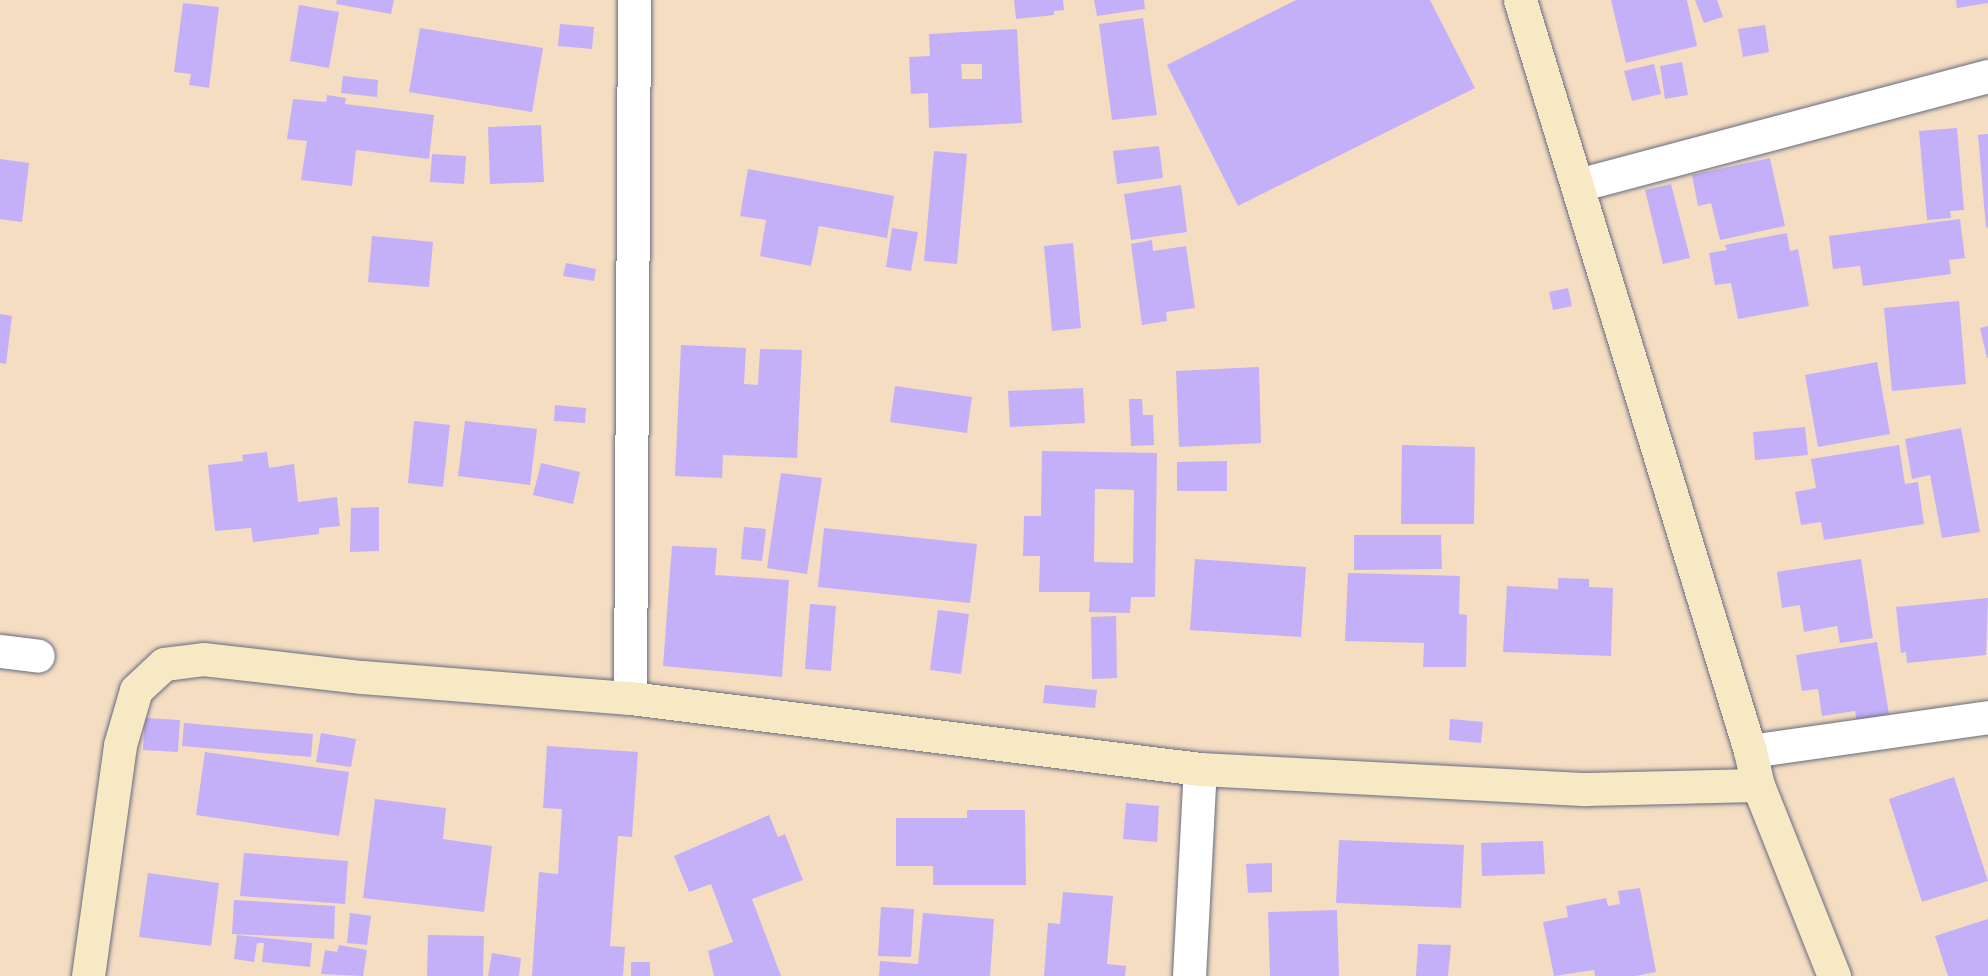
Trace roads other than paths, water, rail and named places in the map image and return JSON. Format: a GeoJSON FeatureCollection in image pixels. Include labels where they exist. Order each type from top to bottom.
{"type":"FeatureCollection","features":[{"type":"Feature","properties":{"kind":"street"},"geometry":{"type":"LineString","coordinates":[[630,698],[634,0]]}},
{"type":"Feature","properties":{"kind":"street"},"geometry":{"type":"LineString","coordinates":[[1520,0],[1750,751],[1758,785],[1834,976]]}},
{"type":"Feature","properties":{"kind":"street"},"geometry":{"type":"LineString","coordinates":[[1578,185],[1988,76]]}},
{"type":"Feature","properties":{"kind":"street"},"geometry":{"type":"LineString","coordinates":[[0,651],[38,656]]}},
{"type":"Feature","properties":{"kind":"street"},"geometry":{"type":"LineString","coordinates":[[88,976],[120,745],[136,690],[164,664],[203,659],[362,677],[630,698],[1200,768],[1586,789],[1758,785]]}},
{"type":"Feature","properties":{"kind":"street"},"geometry":{"type":"LineString","coordinates":[[1750,751],[1988,717]]}},
{"type":"Feature","properties":{"kind":"street"},"geometry":{"type":"LineString","coordinates":[[1190,976],[1200,768]]}}]}
